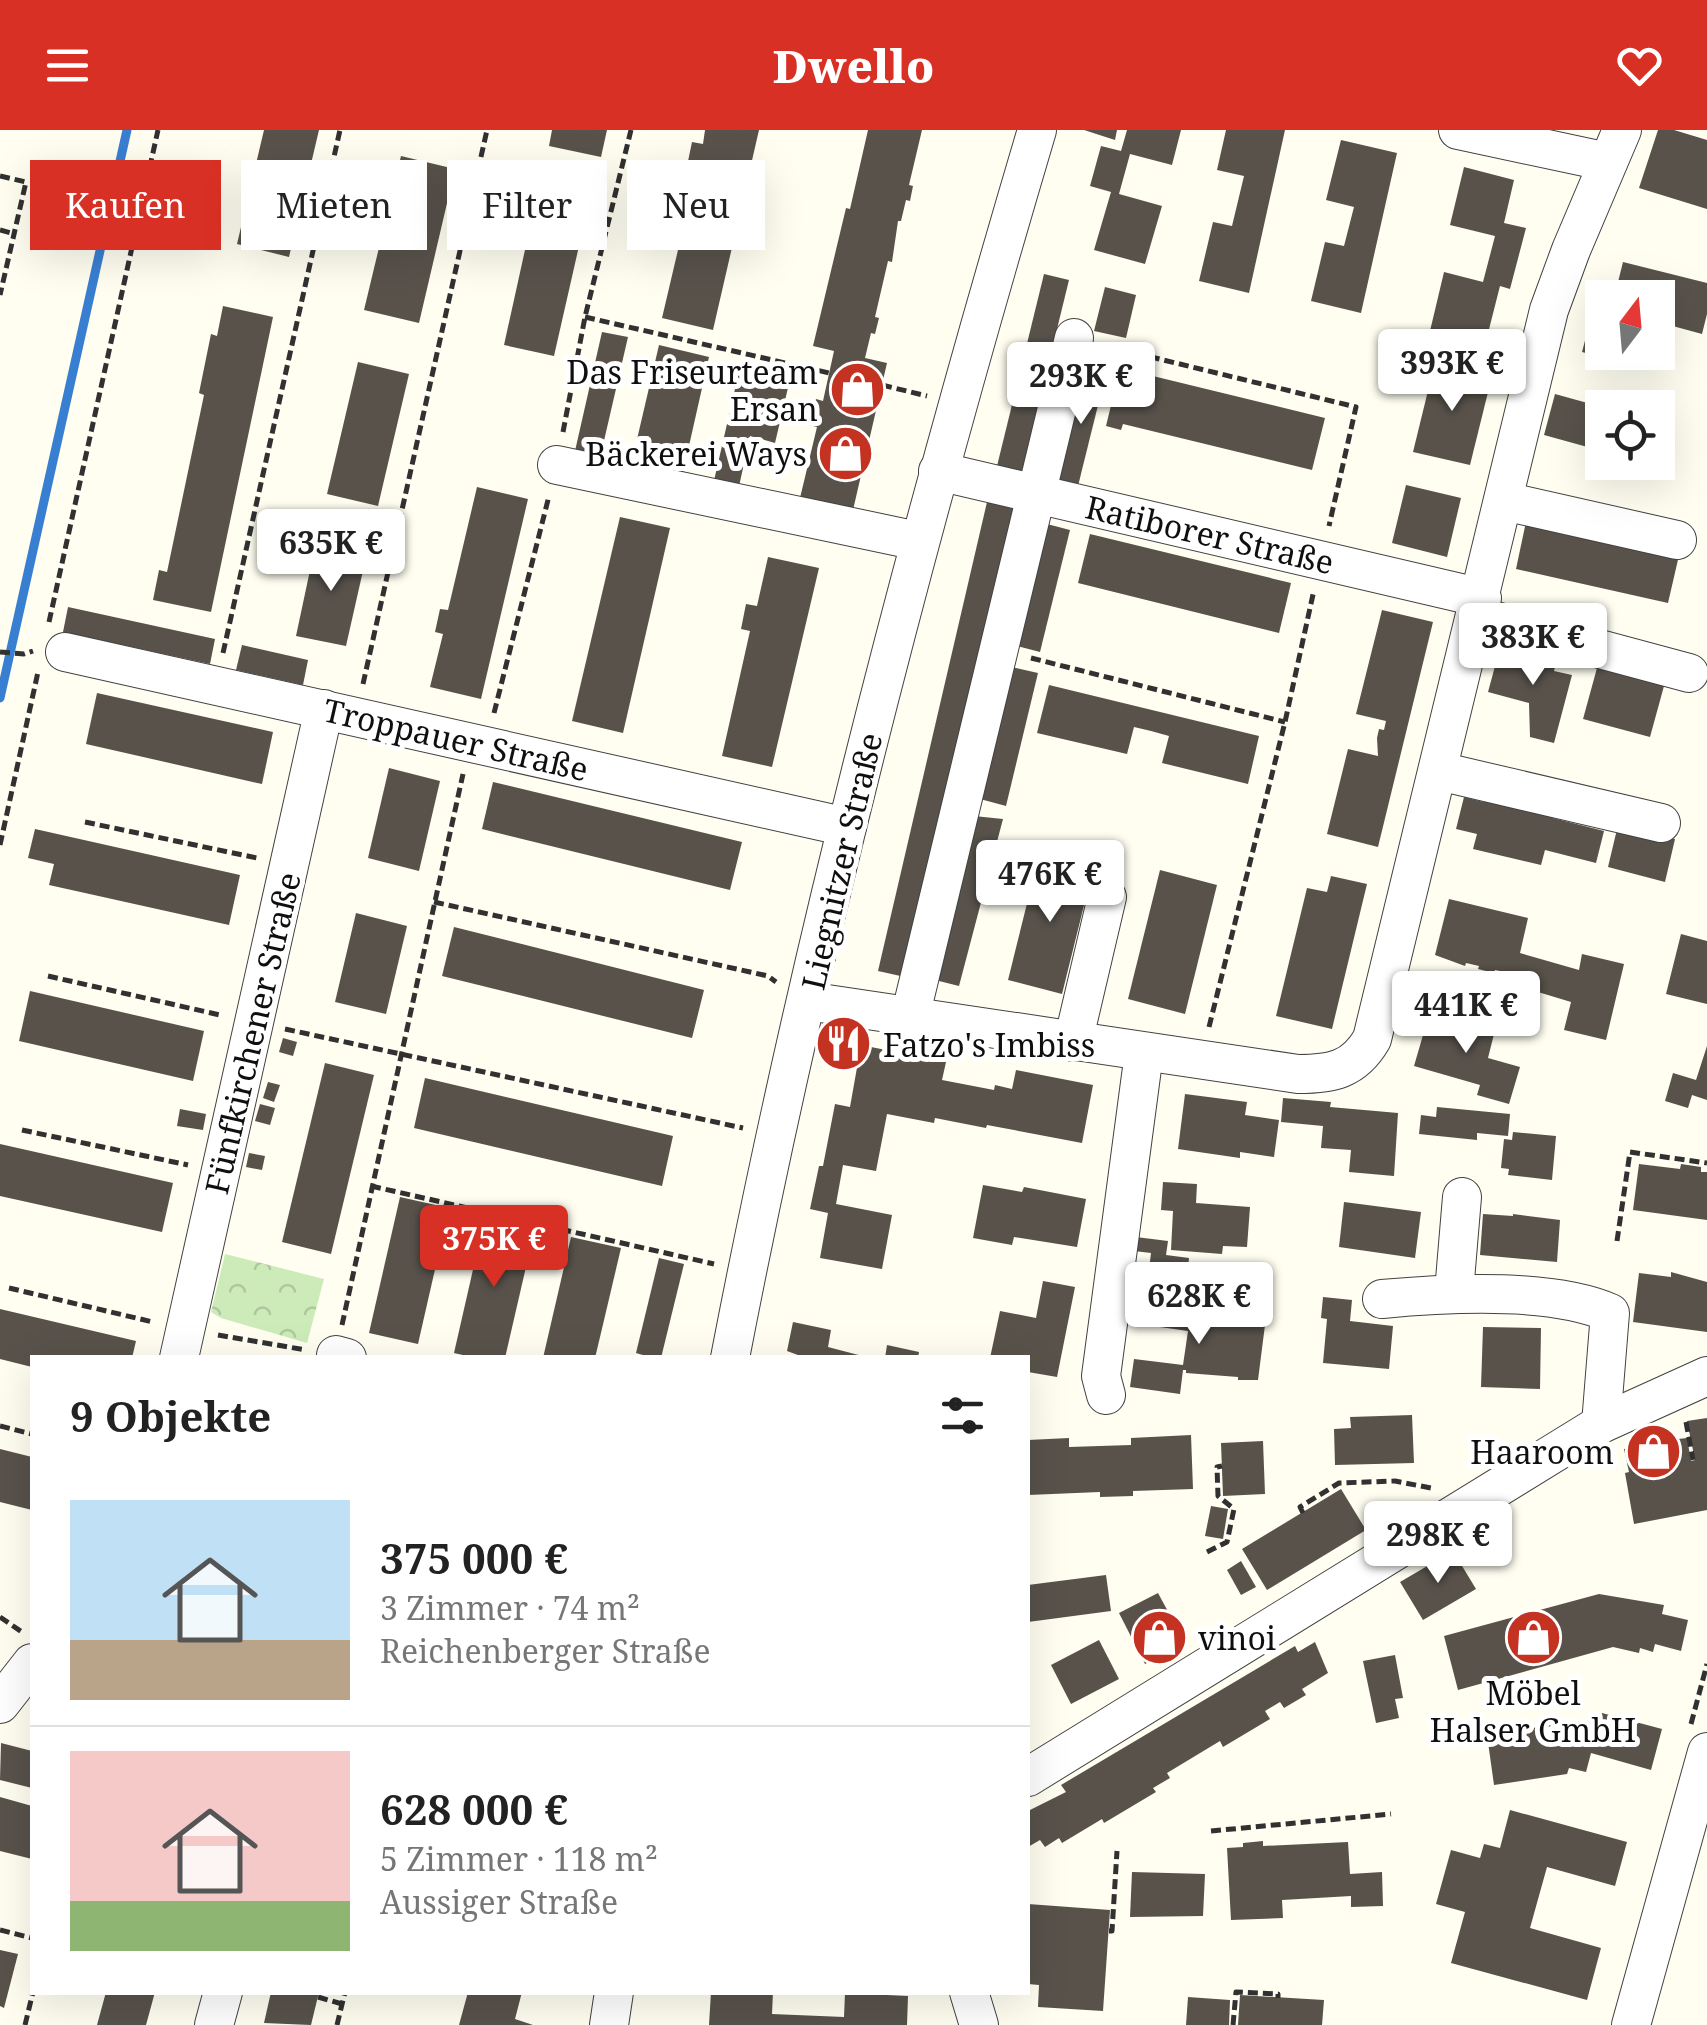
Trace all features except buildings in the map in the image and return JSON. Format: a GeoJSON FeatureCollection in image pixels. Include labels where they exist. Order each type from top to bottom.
{"type":"FeatureCollection","features":[{"type":"Feature","properties":{"kind":"street","name":"Liegnitzer Straße"},"geometry":{"type":"LineString","coordinates":[[731,1355],[776,1135],[918,541],[1037,130]]}},
{"type":"Feature","properties":{"kind":"street"},"geometry":{"type":"LineString","coordinates":[[808,1001],[1298,1074],[1342,1070],[1361,1056],[1372,1039],[1550,310],[1615,146],[1458,130]]}},
{"type":"Feature","properties":{"kind":"street"},"geometry":{"type":"LineString","coordinates":[[910,1017],[1074,338]]}},
{"type":"Feature","properties":{"kind":"street"},"geometry":{"type":"LineString","coordinates":[[556,465],[918,541]]}},
{"type":"Feature","properties":{"kind":"street","name":"Ratiborer Straße"},"geometry":{"type":"LineString","coordinates":[[938,470],[1321,560],[1690,673]]}},
{"type":"Feature","properties":{"kind":"street"},"geometry":{"type":"LineString","coordinates":[[1504,501],[1676,540]]}},
{"type":"Feature","properties":{"kind":"street","name":"Troppauer Straße"},"geometry":{"type":"LineString","coordinates":[[51,649],[847,828]]}},
{"type":"Feature","properties":{"kind":"street","name":"Fünfkirchener Straße"},"geometry":{"type":"LineString","coordinates":[[180,1355],[290,865],[340,712]]}},
{"type":"Feature","properties":{"kind":"street"},"geometry":{"type":"LineString","coordinates":[[1439,772],[1661,823]]}},
{"type":"Feature","properties":{"kind":"street"},"geometry":{"type":"LineString","coordinates":[[1073,1042],[1107,896]]}},
{"type":"Feature","properties":{"kind":"street"},"geometry":{"type":"LineString","coordinates":[[1106,1395],[1101,1376],[1144,1053]]}},
{"type":"Feature","properties":{"kind":"street"},"geometry":{"type":"LineString","coordinates":[[1454,1292],[1462,1197]]}},
{"type":"Feature","properties":{"kind":"street"},"geometry":{"type":"LineString","coordinates":[[1382,1299],[1454,1292],[1586,1302],[1610,1312],[1601,1424]]}},
{"type":"Feature","properties":{"kind":"street"},"geometry":{"type":"LineString","coordinates":[[1030,1776],[1601,1424],[1707,1376]]}},
{"type":"Feature","properties":{"kind":"street"},"geometry":{"type":"LineString","coordinates":[[0,1704],[30,1666]]}},
{"type":"Feature","properties":{"kind":"street"},"geometry":{"type":"LineString","coordinates":[[1630,2025],[1707,1752]]}},
{"type":"Feature","properties":{"kind":"street"},"geometry":{"type":"LineString","coordinates":[[214,2025],[222,1995]]}},
{"type":"Feature","properties":{"kind":"street"},"geometry":{"type":"LineString","coordinates":[[609,2025],[614,1995]]}},
{"type":"Feature","properties":{"kind":"street"},"geometry":{"type":"LineString","coordinates":[[970,1995],[979,2025]]}},
{"type":"Feature","properties":{"kind":"path"},"geometry":{"type":"LineString","coordinates":[[0,845],[51,649],[158,130]]}},
{"type":"Feature","properties":{"kind":"path"},"geometry":{"type":"LineString","coordinates":[[216,686],[340,130]]}},
{"type":"Feature","properties":{"kind":"path"},"geometry":{"type":"LineString","coordinates":[[340,712],[487,130]]}},
{"type":"Feature","properties":{"kind":"path"},"geometry":{"type":"LineString","coordinates":[[0,176],[26,182],[0,296]]}},
{"type":"Feature","properties":{"kind":"path"},"geometry":{"type":"LineString","coordinates":[[0,230],[14,234]]}},
{"type":"Feature","properties":{"kind":"path"},"geometry":{"type":"LineString","coordinates":[[584,317],[829,372]]}},
{"type":"Feature","properties":{"kind":"path"},"geometry":{"type":"LineString","coordinates":[[1074,338],[1356,408],[1285,722],[1200,1061]]}},
{"type":"Feature","properties":{"kind":"path"},"geometry":{"type":"LineString","coordinates":[[882,386],[958,404]]}},
{"type":"Feature","properties":{"kind":"path"},"geometry":{"type":"LineString","coordinates":[[999,650],[1285,722]]}},
{"type":"Feature","properties":{"kind":"path"},"geometry":{"type":"LineString","coordinates":[[0,652],[24,654]]}},
{"type":"Feature","properties":{"kind":"path"},"geometry":{"type":"LineString","coordinates":[[341,1355],[371,1186],[471,742]]}},
{"type":"Feature","properties":{"kind":"path"},"geometry":{"type":"LineString","coordinates":[[86,822],[290,865]]}},
{"type":"Feature","properties":{"kind":"path"},"geometry":{"type":"LineString","coordinates":[[434,902],[768,976],[808,1001]]}},
{"type":"Feature","properties":{"kind":"path"},"geometry":{"type":"LineString","coordinates":[[48,976],[776,1135]]}},
{"type":"Feature","properties":{"kind":"path"},"geometry":{"type":"LineString","coordinates":[[22,1130],[221,1172]]}},
{"type":"Feature","properties":{"kind":"path"},"geometry":{"type":"LineString","coordinates":[[1617,1241],[1630,1152],[1707,1163]]}},
{"type":"Feature","properties":{"kind":"path"},"geometry":{"type":"LineString","coordinates":[[371,1186],[747,1272]]}},
{"type":"Feature","properties":{"kind":"path"},"geometry":{"type":"LineString","coordinates":[[1685,1414],[1693,1460]]}},
{"type":"Feature","properties":{"kind":"path"},"geometry":{"type":"LineString","coordinates":[[0,1426],[30,1434]]}},
{"type":"Feature","properties":{"kind":"path"},"geometry":{"type":"LineString","coordinates":[[1207,1552],[1227,1542],[1234,1509],[1218,1496],[1217,1467],[1222,1466]]}},
{"type":"Feature","properties":{"kind":"path"},"geometry":{"type":"LineString","coordinates":[[1303,1513],[1300,1507],[1338,1483],[1394,1480],[1434,1488]]}},
{"type":"Feature","properties":{"kind":"path"},"geometry":{"type":"LineString","coordinates":[[0,1617],[30,1639]]}},
{"type":"Feature","properties":{"kind":"path"},"geometry":{"type":"LineString","coordinates":[[1211,1831],[1391,1814]]}},
{"type":"Feature","properties":{"kind":"path"},"geometry":{"type":"LineString","coordinates":[[1109,1931],[1117,1851]]}},
{"type":"Feature","properties":{"kind":"path"},"geometry":{"type":"LineString","coordinates":[[0,1930],[30,1938]]}},
{"type":"Feature","properties":{"kind":"path"},"geometry":{"type":"LineString","coordinates":[[1233,2025],[1236,1992],[1278,1994],[1278,1998]]}},
{"type":"Feature","properties":{"kind":"path"},"geometry":{"type":"LineString","coordinates":[[25,2025],[33,1995]]}},
{"type":"Feature","properties":{"kind":"path"},"geometry":{"type":"LineString","coordinates":[[337,2025],[345,1995]]}},
{"type":"Feature","properties":{"kind":"path"},"geometry":{"type":"LineString","coordinates":[[318,1998],[342,2004]]}},
{"type":"Feature","properties":{"kind":"green space"},"geometry":{"type":"Polygon","coordinates":[[[225,1254],[324,1279],[307,1343],[211,1312],[225,1254]]]}},
{"type":"Feature","properties":{"kind":"waterway"},"geometry":{"type":"LineString","coordinates":[[0,698],[127,130]]}},
{"type":"Feature","properties":{"kind":"place","name":"Das Friseurteam Ersan"},"geometry":{"type":"Point","coordinates":[857,389]}},
{"type":"Feature","properties":{"kind":"place","name":"Bäckerei Ways"},"geometry":{"type":"Point","coordinates":[846,453]}},
{"type":"Feature","properties":{"kind":"place","name":"Fatzo's Imbiss"},"geometry":{"type":"Point","coordinates":[844,1044]}},
{"type":"Feature","properties":{"kind":"place","name":"Haaroom"},"geometry":{"type":"Point","coordinates":[1653,1451]}},
{"type":"Feature","properties":{"kind":"place","name":"vinoi"},"geometry":{"type":"Point","coordinates":[1159,1637]}},
{"type":"Feature","properties":{"kind":"place","name":"Möbel Halser GmbH"},"geometry":{"type":"Point","coordinates":[1533,1638]}}]}
